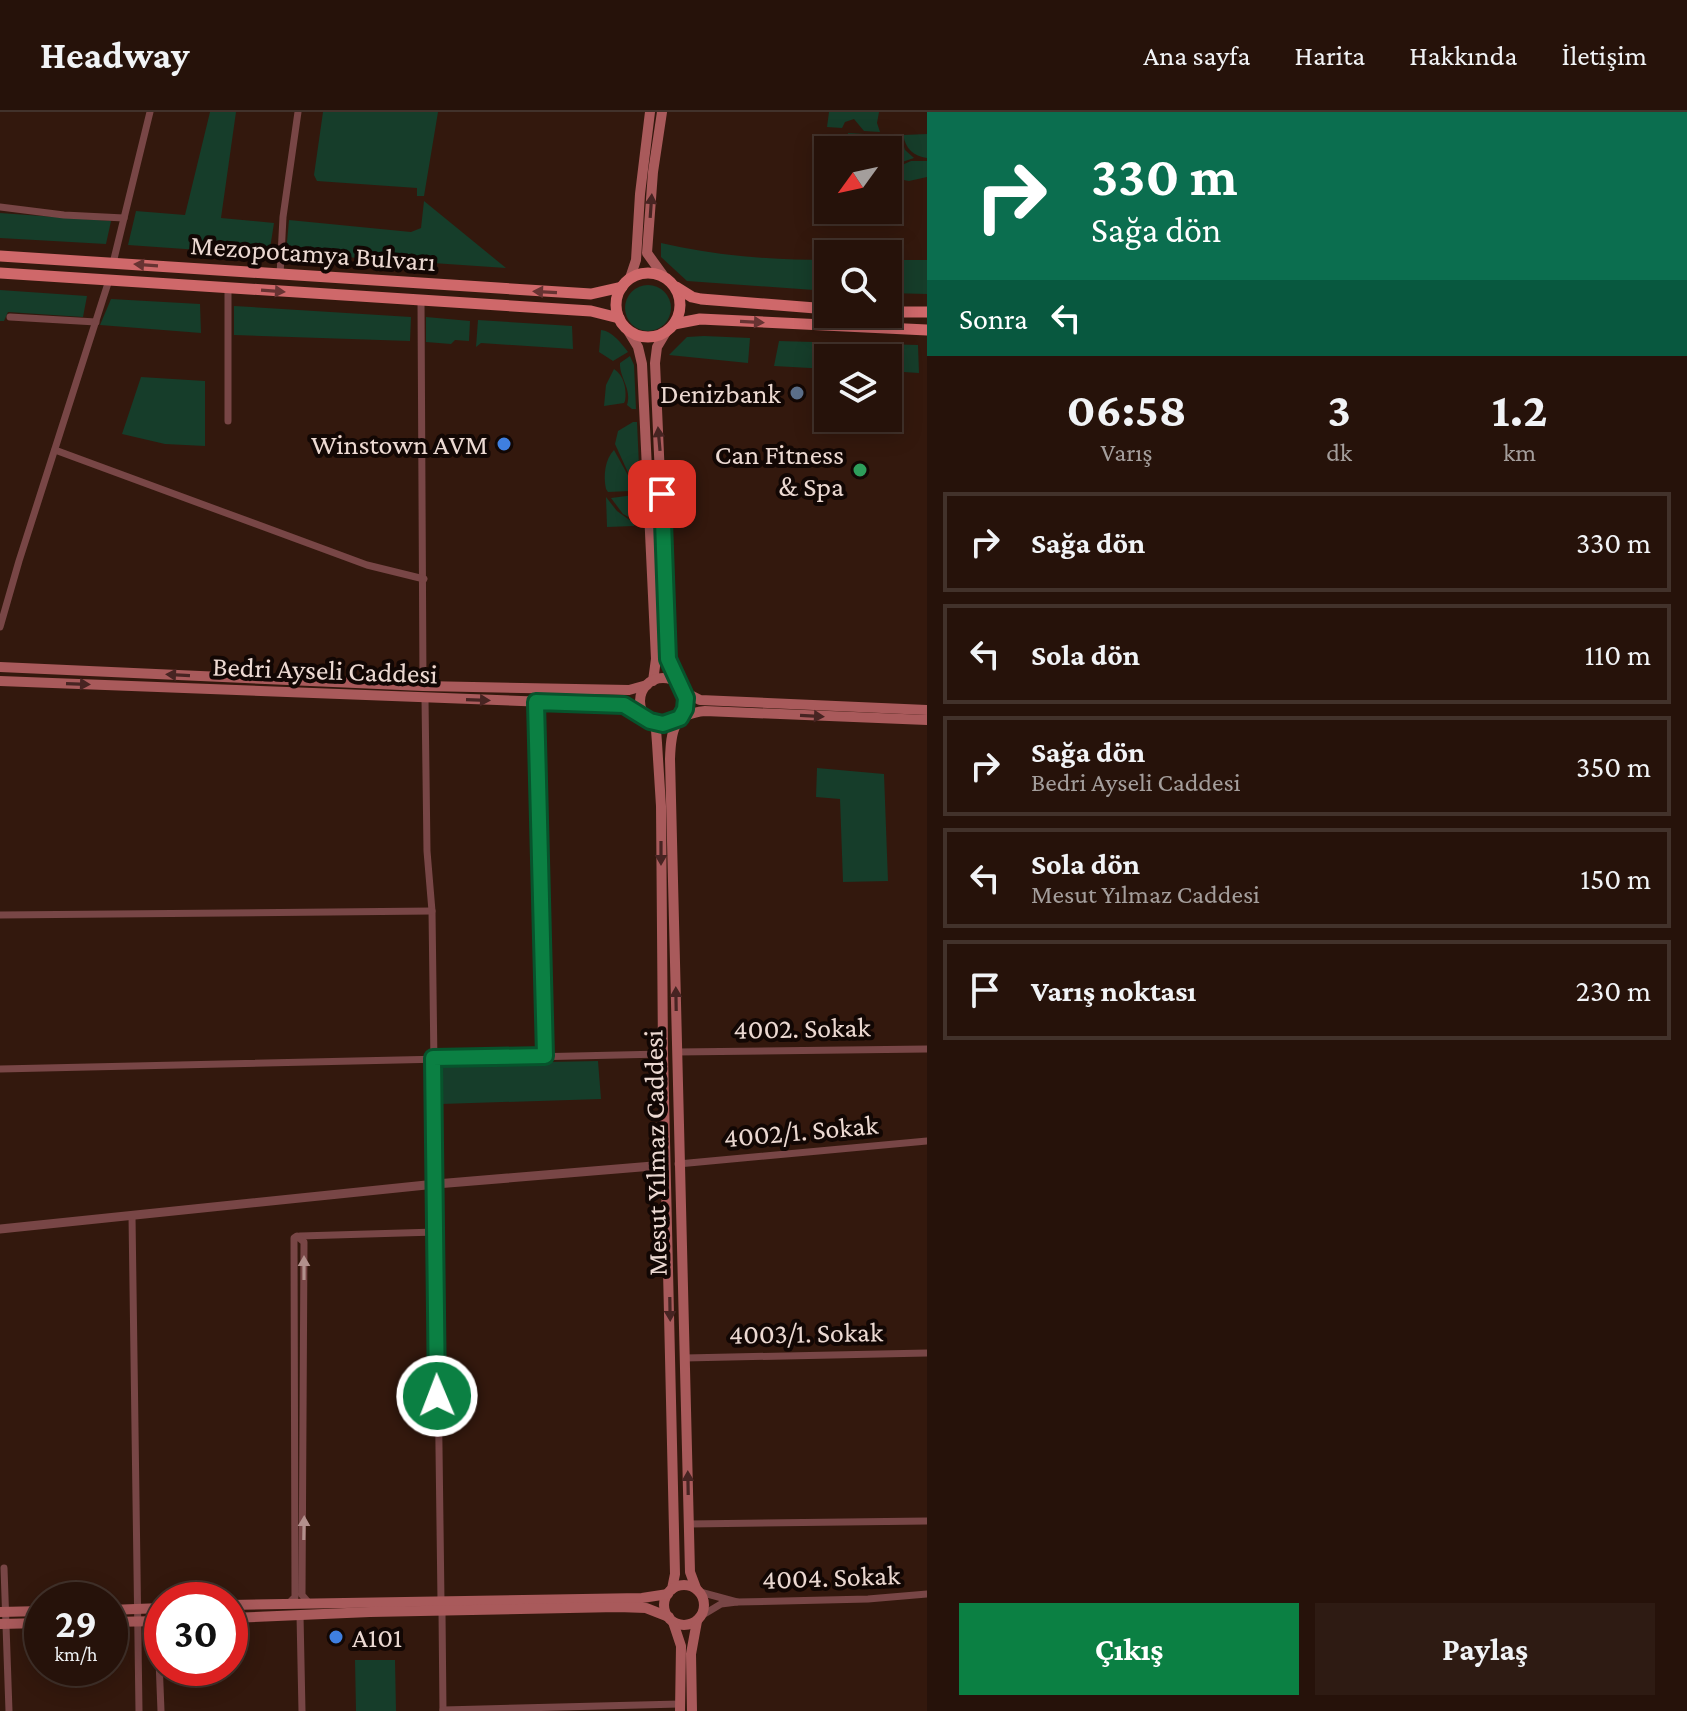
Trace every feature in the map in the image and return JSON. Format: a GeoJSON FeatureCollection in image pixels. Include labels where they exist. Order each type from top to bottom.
{"type":"FeatureCollection","features":[{"type":"Feature","properties":{"kind":"main road"},"geometry":{"type":"LineString","coordinates":[[650,112],[636,260],[616,302],[619,318],[638,347],[642,364],[656,659],[650,683],[640,703],[648,718],[663,724],[691,712],[705,711],[927,720]]}},
{"type":"Feature","properties":{"kind":"main road"},"geometry":{"type":"LineString","coordinates":[[662,112],[653,172],[647,253],[669,281],[680,304],[670,328],[657,347],[655,363],[668,659],[686,703],[680,718]]}},
{"type":"Feature","properties":{"kind":"main road","name":"Mezopotamya Bulvarı"},"geometry":{"type":"LineString","coordinates":[[0,256],[591,294],[626,282]]}},
{"type":"Feature","properties":{"kind":"main road","name":"Mezopotamya Bulvarı"},"geometry":{"type":"LineString","coordinates":[[0,273],[591,311],[619,318]]}},
{"type":"Feature","properties":{"kind":"main road"},"geometry":{"type":"LineString","coordinates":[[626,282],[648,273],[701,299],[814,308]]}},
{"type":"Feature","properties":{"kind":"main road"},"geometry":{"type":"LineString","coordinates":[[902,312],[927,312]]}},
{"type":"Feature","properties":{"kind":"main road"},"geometry":{"type":"LineString","coordinates":[[627,329],[646,337],[700,319],[927,330]]}},
{"type":"Feature","properties":{"kind":"main road","name":"Bedri Ayseli Caddesi"},"geometry":{"type":"LineString","coordinates":[[0,667],[423,686],[629,690],[650,683]]}},
{"type":"Feature","properties":{"kind":"main road"},"geometry":{"type":"LineString","coordinates":[[650,683],[666,679],[700,700],[927,710]]}},
{"type":"Feature","properties":{"kind":"main road","name":"Bedri Ayseli Caddesi"},"geometry":{"type":"LineString","coordinates":[[0,681],[624,705],[648,718]]}},
{"type":"Feature","properties":{"kind":"main road","name":"Mesut Yılmaz Caddesi"},"geometry":{"type":"LineString","coordinates":[[648,718],[656,730],[661,806],[665,1165],[675,1574],[670,1591]]}},
{"type":"Feature","properties":{"kind":"main road","name":"Mesut Yılmaz Caddesi"},"geometry":{"type":"LineString","coordinates":[[680,718],[670,740],[678,1164],[690,1572],[698,1590]]}},
{"type":"Feature","properties":{"kind":"main road"},"geometry":{"type":"LineString","coordinates":[[248,1617],[642,1598],[683,1585],[698,1590],[704,1604],[691,1645],[692,1711]]}},
{"type":"Feature","properties":{"kind":"main road"},"geometry":{"type":"LineString","coordinates":[[670,1591],[664,1606],[681,1646],[680,1708]]}},
{"type":"Feature","properties":{"kind":"main road"},"geometry":{"type":"LineString","coordinates":[[248,1604],[618,1607],[646,1608],[685,1625],[699,1618]]}},
{"type":"Feature","properties":{"kind":"main road"},"geometry":{"type":"LineString","coordinates":[[128,1609],[144,1609]]}},
{"type":"Feature","properties":{"kind":"main road"},"geometry":{"type":"LineString","coordinates":[[2,1612],[24,1611]]}},
{"type":"Feature","properties":{"kind":"main road"},"geometry":{"type":"LineString","coordinates":[[128,1622],[144,1622]]}},
{"type":"Feature","properties":{"kind":"main road"},"geometry":{"type":"LineString","coordinates":[[3,1624],[24,1623]]}},
{"type":"Feature","properties":{"kind":"street"},"geometry":{"type":"LineString","coordinates":[[113,263],[150,112]]}},
{"type":"Feature","properties":{"kind":"street"},"geometry":{"type":"LineString","coordinates":[[280,275],[283,217],[298,112]]}},
{"type":"Feature","properties":{"kind":"street"},"geometry":{"type":"LineString","coordinates":[[0,207],[124,218]]}},
{"type":"Feature","properties":{"kind":"street"},"geometry":{"type":"LineString","coordinates":[[0,627],[109,280]]}},
{"type":"Feature","properties":{"kind":"street"},"geometry":{"type":"LineString","coordinates":[[228,288],[228,421]]}},
{"type":"Feature","properties":{"kind":"street"},"geometry":{"type":"LineString","coordinates":[[421,301],[423,686]]}},
{"type":"Feature","properties":{"kind":"street"},"geometry":{"type":"LineString","coordinates":[[10,317],[96,322]]}},
{"type":"Feature","properties":{"kind":"street"},"geometry":{"type":"LineString","coordinates":[[55,450],[367,565],[424,579]]}},
{"type":"Feature","properties":{"kind":"street"},"geometry":{"type":"LineString","coordinates":[[425,698],[427,851],[432,911],[443,1710],[680,1708]]}},
{"type":"Feature","properties":{"kind":"street"},"geometry":{"type":"LineString","coordinates":[[536,702],[545,1056]]}},
{"type":"Feature","properties":{"kind":"street"},"geometry":{"type":"LineString","coordinates":[[0,915],[432,911]]}},
{"type":"Feature","properties":{"kind":"street","name":"4002. Sokak"},"geometry":{"type":"LineString","coordinates":[[677,1052],[927,1049]]}},
{"type":"Feature","properties":{"kind":"street"},"geometry":{"type":"LineString","coordinates":[[0,1069],[663,1054]]}},
{"type":"Feature","properties":{"kind":"street","name":"4002/1. Sokak"},"geometry":{"type":"LineString","coordinates":[[678,1164],[927,1141]]}},
{"type":"Feature","properties":{"kind":"street"},"geometry":{"type":"LineString","coordinates":[[0,1229],[436,1184],[665,1165]]}},
{"type":"Feature","properties":{"kind":"street"},"geometry":{"type":"LineString","coordinates":[[132,1216],[139,1711]]}},
{"type":"Feature","properties":{"kind":"street"},"geometry":{"type":"LineString","coordinates":[[289,1603],[295,1597],[294,1238],[436,1232]]}},
{"type":"Feature","properties":{"kind":"street"},"geometry":{"type":"LineString","coordinates":[[300,1236],[304,1242],[302,1595],[309,1603]]}},
{"type":"Feature","properties":{"kind":"street","name":"4003/1. Sokak"},"geometry":{"type":"LineString","coordinates":[[685,1358],[927,1353]]}},
{"type":"Feature","properties":{"kind":"street"},"geometry":{"type":"LineString","coordinates":[[689,1524],[927,1521]]}},
{"type":"Feature","properties":{"kind":"street"},"geometry":{"type":"LineString","coordinates":[[4,1568],[2,1612],[9,1711]]}},
{"type":"Feature","properties":{"kind":"street"},"geometry":{"type":"LineString","coordinates":[[698,1590],[737,1602]]}},
{"type":"Feature","properties":{"kind":"street","name":"4004. Sokak"},"geometry":{"type":"LineString","coordinates":[[737,1602],[868,1599],[927,1594]]}},
{"type":"Feature","properties":{"kind":"street"},"geometry":{"type":"LineString","coordinates":[[699,1618],[721,1604],[737,1602]]}},
{"type":"Feature","properties":{"kind":"street"},"geometry":{"type":"LineString","coordinates":[[300,1615],[302,1711]]}},
{"type":"Feature","properties":{"kind":"street"},"geometry":{"type":"LineString","coordinates":[[161,1686],[161,1711]]}},
{"type":"Feature","properties":{"kind":"green space"},"geometry":{"type":"Polygon","coordinates":[[[210,112],[236,112],[221,218],[274,223],[269,255],[128,245],[136,211],[185,215],[210,112]]]}},
{"type":"Feature","properties":{"kind":"green space"},"geometry":{"type":"Polygon","coordinates":[[[323,112],[438,112],[424,196],[417,196],[417,188],[317,181],[314,175],[323,112]]]}},
{"type":"Feature","properties":{"kind":"green space"},"geometry":{"type":"Polygon","coordinates":[[[829,112],[879,112],[877,123],[880,132],[864,131],[854,119],[845,122],[842,128],[827,127],[829,112]]]}},
{"type":"Feature","properties":{"kind":"green space"},"geometry":{"type":"Polygon","coordinates":[[[848,133],[881,135],[881,136],[848,136],[848,133]]]}},
{"type":"Feature","properties":{"kind":"green space"},"geometry":{"type":"Polygon","coordinates":[[[927,134],[927,158],[911,151],[903,135],[927,134]]]}},
{"type":"Feature","properties":{"kind":"green space"},"geometry":{"type":"Polygon","coordinates":[[[902,140],[905,150],[914,158],[902,162],[902,140]]]}},
{"type":"Feature","properties":{"kind":"green space"},"geometry":{"type":"Polygon","coordinates":[[[911,161],[927,161],[927,177],[902,180],[902,165],[911,161]]]}},
{"type":"Feature","properties":{"kind":"green space"},"geometry":{"type":"Polygon","coordinates":[[[424,201],[506,268],[286,253],[289,220],[411,232],[421,228],[424,201]]]}},
{"type":"Feature","properties":{"kind":"green space"},"geometry":{"type":"Polygon","coordinates":[[[0,213],[111,221],[106,244],[0,238],[0,213]]]}},
{"type":"Feature","properties":{"kind":"green space"},"geometry":{"type":"Polygon","coordinates":[[[661,243],[744,256],[814,260],[814,290],[687,281],[661,257],[661,243]]]}},
{"type":"Feature","properties":{"kind":"green space"},"geometry":{"type":"Polygon","coordinates":[[[902,260],[927,260],[927,294],[902,293],[902,260]]]}},
{"type":"Feature","properties":{"kind":"green space"},"geometry":{"type":"Polygon","coordinates":[[[648,285],[664,292],[671,308],[664,324],[648,331],[632,324],[625,308],[632,292],[648,285]]]}},
{"type":"Feature","properties":{"kind":"green space"},"geometry":{"type":"Polygon","coordinates":[[[0,290],[87,296],[83,317],[8,312],[4,321],[0,321],[0,290]]]}},
{"type":"Feature","properties":{"kind":"green space"},"geometry":{"type":"Polygon","coordinates":[[[111,299],[200,304],[201,333],[100,325],[111,299]]]}},
{"type":"Feature","properties":{"kind":"green space"},"geometry":{"type":"Polygon","coordinates":[[[234,306],[411,317],[410,341],[234,335],[234,306]]]}},
{"type":"Feature","properties":{"kind":"green space"},"geometry":{"type":"Polygon","coordinates":[[[426,317],[470,321],[469,341],[455,340],[451,344],[426,342],[426,317]]]}},
{"type":"Feature","properties":{"kind":"green space"},"geometry":{"type":"Polygon","coordinates":[[[478,320],[572,326],[573,349],[481,343],[476,347],[478,320]]]}},
{"type":"Feature","properties":{"kind":"green space"},"geometry":{"type":"Polygon","coordinates":[[[601,330],[613,335],[628,352],[613,361],[599,352],[601,330]]]}},
{"type":"Feature","properties":{"kind":"green space"},"geometry":{"type":"Polygon","coordinates":[[[687,337],[750,338],[748,363],[669,355],[687,337]]]}},
{"type":"Feature","properties":{"kind":"green space"},"geometry":{"type":"Polygon","coordinates":[[[779,341],[883,344],[814,344],[814,368],[774,366],[779,341]]]}},
{"type":"Feature","properties":{"kind":"green space"},"geometry":{"type":"Polygon","coordinates":[[[902,345],[918,345],[919,373],[902,372],[902,345]]]}},
{"type":"Feature","properties":{"kind":"green space"},"geometry":{"type":"Polygon","coordinates":[[[630,356],[634,365],[636,409],[627,405],[628,394],[620,368],[620,363],[630,356]]]}},
{"type":"Feature","properties":{"kind":"green space"},"geometry":{"type":"Polygon","coordinates":[[[614,369],[624,383],[625,401],[604,406],[606,385],[614,369]]]}},
{"type":"Feature","properties":{"kind":"green space"},"geometry":{"type":"Polygon","coordinates":[[[141,377],[205,381],[205,446],[165,444],[122,434],[141,377]]]}},
{"type":"Feature","properties":{"kind":"green space"},"geometry":{"type":"Polygon","coordinates":[[[637,422],[640,488],[636,490],[615,444],[618,431],[637,422]]]}},
{"type":"Feature","properties":{"kind":"green space"},"geometry":{"type":"Polygon","coordinates":[[[614,450],[630,479],[630,491],[608,492],[606,489],[606,468],[614,450]]]}},
{"type":"Feature","properties":{"kind":"green space"},"geometry":{"type":"Polygon","coordinates":[[[634,495],[639,513],[636,521],[623,514],[611,498],[634,495]]]}},
{"type":"Feature","properties":{"kind":"green space"},"geometry":{"type":"Polygon","coordinates":[[[606,497],[617,511],[635,524],[634,526],[607,527],[606,497]]]}},
{"type":"Feature","properties":{"kind":"green space"},"geometry":{"type":"Polygon","coordinates":[[[817,768],[884,774],[888,881],[843,882],[840,799],[816,797],[817,768]]]}},
{"type":"Feature","properties":{"kind":"green space"},"geometry":{"type":"Polygon","coordinates":[[[598,1061],[601,1099],[441,1104],[440,1066],[444,1064],[598,1061]]]}},
{"type":"Feature","properties":{"kind":"green space"},"geometry":{"type":"Polygon","coordinates":[[[355,1660],[395,1660],[396,1711],[356,1711],[355,1660]]]}},
{"type":"Feature","properties":{"kind":"place","name":"Denizbank"},"geometry":{"type":"Point","coordinates":[797,393]}},
{"type":"Feature","properties":{"kind":"place","name":"Winstown AVM"},"geometry":{"type":"Point","coordinates":[504,444]}},
{"type":"Feature","properties":{"kind":"place","name":"Can Fitness & Spa"},"geometry":{"type":"Point","coordinates":[860,470]}},
{"type":"Feature","properties":{"kind":"place","name":"A101"},"geometry":{"type":"Point","coordinates":[336,1637]}},
{"type":"Feature","properties":{"kind":"route"},"geometry":{"type":"LineString","coordinates":[[437,1396],[433,1058],[545,1056],[536,702],[624,705],[650,721],[663,724],[680,718],[686,698],[668,659],[662,494]]}}]}
